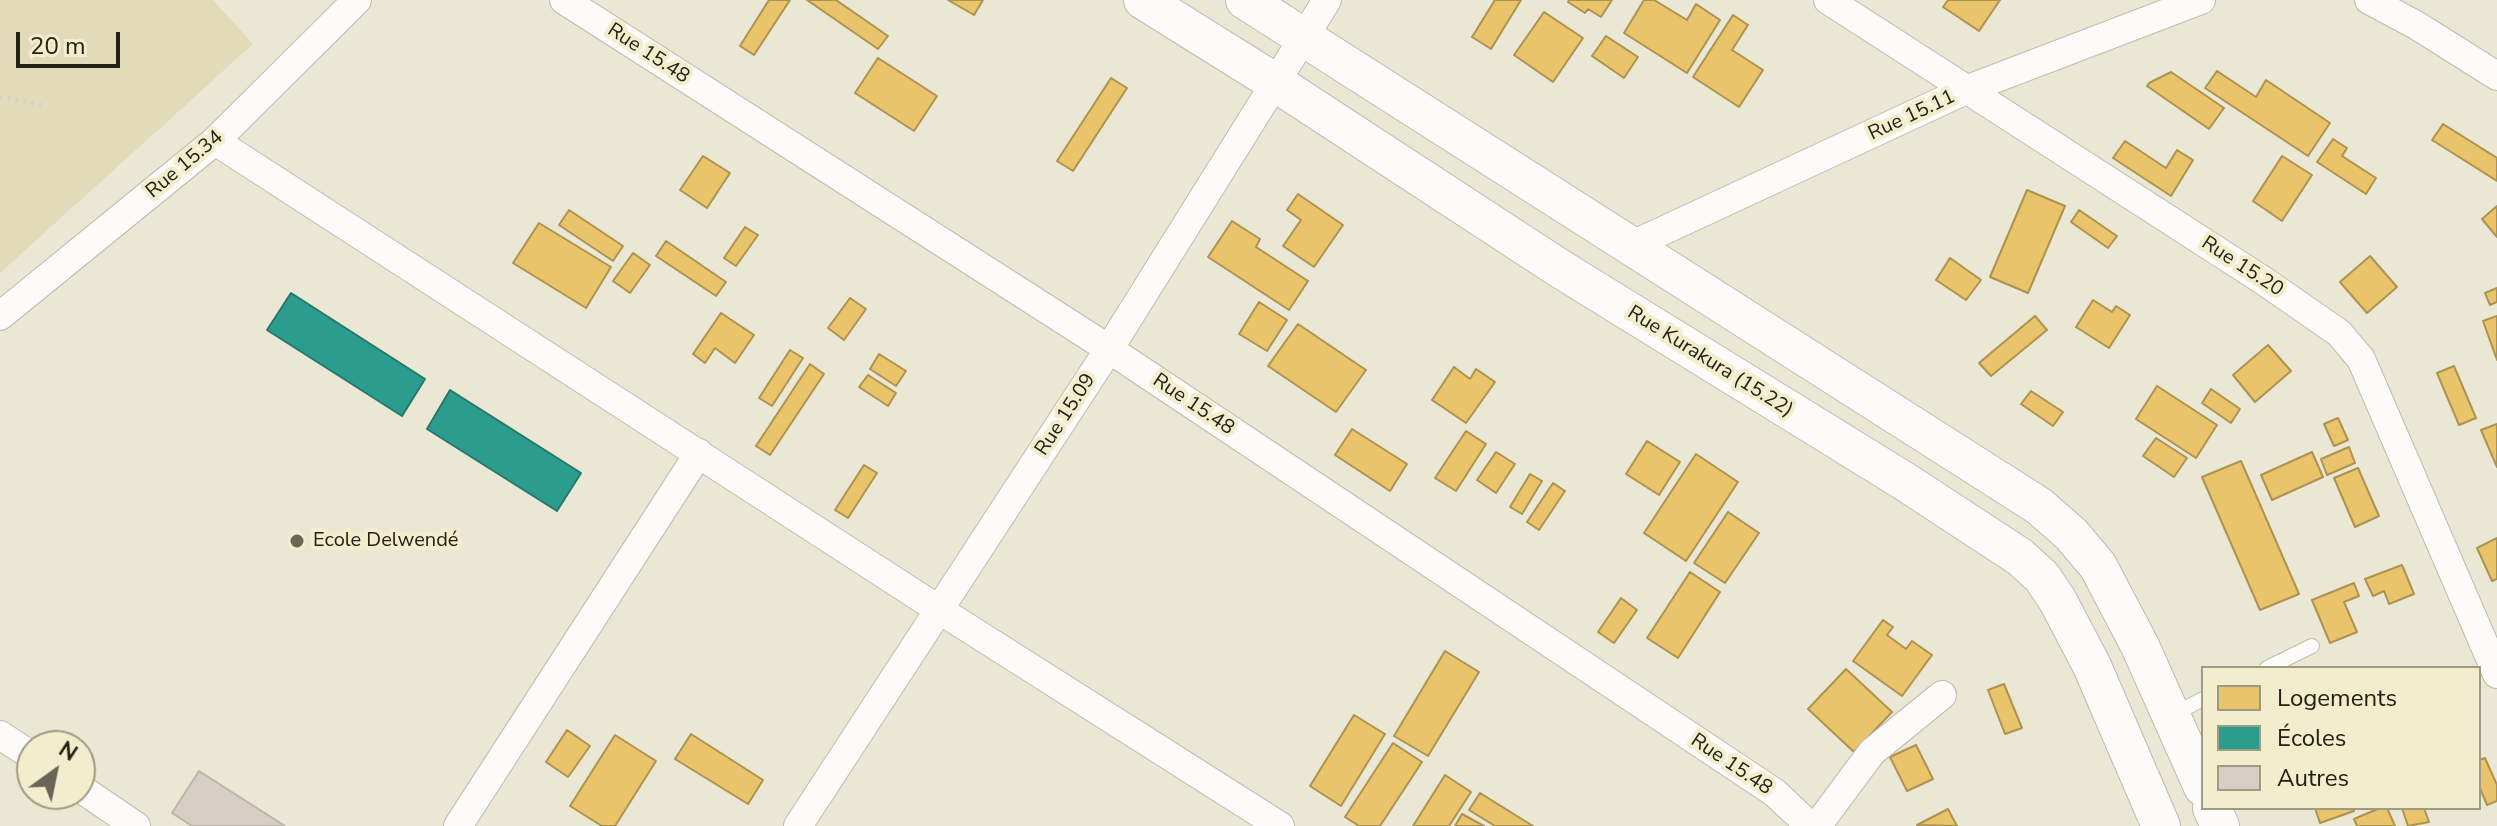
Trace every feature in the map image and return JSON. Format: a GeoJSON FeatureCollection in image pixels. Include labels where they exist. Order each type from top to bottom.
{"type":"FeatureCollection","features":[{"type":"Feature","properties":{"kind":"main road","name":"Rue Kurakura (15.22)"},"geometry":{"type":"LineString","coordinates":[[1143,0],[1559,268],[1904,481],[2020,557],[2042,577],[2058,601],[2092,666],[2161,826]]}},
{"type":"Feature","properties":{"kind":"main road"},"geometry":{"type":"LineString","coordinates":[[1245,0],[1628,247],[2039,506],[2071,534],[2098,566],[2140,646],[2187,707],[2201,777]]}},
{"type":"Feature","properties":{"kind":"street","name":"Rue 15.34"},"geometry":{"type":"LineString","coordinates":[[0,316],[215,141],[357,0]]}},
{"type":"Feature","properties":{"kind":"street","name":"Rue 15.48"},"geometry":{"type":"LineString","coordinates":[[564,0],[1109,349],[1775,793],[1810,826]]}},
{"type":"Feature","properties":{"kind":"street","name":"Rue 15.09"},"geometry":{"type":"LineString","coordinates":[[798,826],[1109,349],[1327,0]]}},
{"type":"Feature","properties":{"kind":"street","name":"Rue 15.20"},"geometry":{"type":"LineString","coordinates":[[1828,0],[2264,281],[2339,333],[2361,359],[2497,674]]}},
{"type":"Feature","properties":{"kind":"street","name":"Rue 15.11"},"geometry":{"type":"LineString","coordinates":[[1628,247],[1968,89],[2201,0]]}},
{"type":"Feature","properties":{"kind":"street"},"geometry":{"type":"LineString","coordinates":[[2369,0],[2416,25],[2497,76]]}},
{"type":"Feature","properties":{"kind":"street"},"geometry":{"type":"LineString","coordinates":[[215,141],[938,609],[1280,826]]}},
{"type":"Feature","properties":{"kind":"street"},"geometry":{"type":"LineString","coordinates":[[458,826],[699,453]]}},
{"type":"Feature","properties":{"kind":"street"},"geometry":{"type":"LineString","coordinates":[[1817,826],[1872,752],[1942,695]]}},
{"type":"Feature","properties":{"kind":"street"},"geometry":{"type":"LineString","coordinates":[[96,799],[136,826]]}},
{"type":"Feature","properties":{"kind":"lane"},"geometry":{"type":"LineString","coordinates":[[2271,666],[2312,646]]}},
{"type":"Feature","properties":{"kind":"path"},"geometry":{"type":"LineString","coordinates":[[0,97],[47,106]]}},
{"type":"Feature","properties":{"kind":"shaded area"},"geometry":{"type":"Polygon","coordinates":[[[0,0],[213,0],[253,44],[0,273],[0,0]]]}},
{"type":"Feature","properties":{"kind":"building: Logements"},"geometry":{"type":"Polygon","coordinates":[[[769,0],[790,0],[754,55],[740,46],[769,0]]]}},
{"type":"Feature","properties":{"kind":"building: Logements"},"geometry":{"type":"Polygon","coordinates":[[[807,0],[836,0],[888,36],[878,49],[807,0]]]}},
{"type":"Feature","properties":{"kind":"building: Logements"},"geometry":{"type":"Polygon","coordinates":[[[948,0],[983,0],[974,15],[948,0]]]}},
{"type":"Feature","properties":{"kind":"building: Logements"},"geometry":{"type":"Polygon","coordinates":[[[1495,0],[1521,0],[1491,49],[1472,37],[1495,0]]]}},
{"type":"Feature","properties":{"kind":"building: Logements"},"geometry":{"type":"Polygon","coordinates":[[[1569,0],[1612,0],[1601,17],[1588,9],[1585,13],[1569,0]]]}},
{"type":"Feature","properties":{"kind":"building: Logements"},"geometry":{"type":"Polygon","coordinates":[[[1644,0],[1654,0],[1687,20],[1696,4],[1720,20],[1687,73],[1624,33],[1644,0]]]}},
{"type":"Feature","properties":{"kind":"building: Logements"},"geometry":{"type":"Polygon","coordinates":[[[1948,0],[2000,0],[1979,31],[1943,7],[1948,0]]]}},
{"type":"Feature","properties":{"kind":"building: Logements"},"geometry":{"type":"Polygon","coordinates":[[[1544,12],[1583,38],[1553,82],[1514,55],[1544,12]]]}},
{"type":"Feature","properties":{"kind":"building: Logements"},"geometry":{"type":"Polygon","coordinates":[[[1733,15],[1748,25],[1732,50],[1763,70],[1739,107],[1693,77],[1733,15]]]}},
{"type":"Feature","properties":{"kind":"building: Logements"},"geometry":{"type":"Polygon","coordinates":[[[1606,36],[1638,57],[1624,78],[1592,56],[1606,36]]]}},
{"type":"Feature","properties":{"kind":"building: Logements"},"geometry":{"type":"Polygon","coordinates":[[[878,58],[937,96],[914,131],[855,93],[878,58]]]}},
{"type":"Feature","properties":{"kind":"building: Logements"},"geometry":{"type":"Polygon","coordinates":[[[2217,71],[2256,97],[2266,80],[2330,123],[2308,156],[2205,88],[2217,71]]]}},
{"type":"Feature","properties":{"kind":"building: Logements"},"geometry":{"type":"Polygon","coordinates":[[[2171,72],[2224,108],[2209,129],[2147,86],[2171,72]]]}},
{"type":"Feature","properties":{"kind":"building: Logements"},"geometry":{"type":"Polygon","coordinates":[[[1111,78],[1127,88],[1073,171],[1057,161],[1111,78]]]}},
{"type":"Feature","properties":{"kind":"building: Logements"},"geometry":{"type":"Polygon","coordinates":[[[2443,124],[2497,158],[2497,181],[2432,140],[2443,124]]]}},
{"type":"Feature","properties":{"kind":"building: Logements"},"geometry":{"type":"Polygon","coordinates":[[[2333,139],[2347,148],[2342,156],[2376,178],[2366,194],[2317,162],[2333,139]]]}},
{"type":"Feature","properties":{"kind":"building: Logements"},"geometry":{"type":"Polygon","coordinates":[[[2125,141],[2166,168],[2177,150],[2193,160],[2171,196],[2113,158],[2125,141]]]}},
{"type":"Feature","properties":{"kind":"building: Logements"},"geometry":{"type":"Polygon","coordinates":[[[703,156],[730,173],[707,208],[680,190],[703,156]]]}},
{"type":"Feature","properties":{"kind":"building: Logements"},"geometry":{"type":"Polygon","coordinates":[[[2282,156],[2312,175],[2282,221],[2253,201],[2282,156]]]}},
{"type":"Feature","properties":{"kind":"building: Logements"},"geometry":{"type":"Polygon","coordinates":[[[2027,190],[2065,206],[2028,293],[1990,277],[2027,190]]]}},
{"type":"Feature","properties":{"kind":"building: Logements"},"geometry":{"type":"Polygon","coordinates":[[[1298,194],[1343,225],[1314,267],[1283,246],[1301,220],[1287,210],[1298,194]]]}},
{"type":"Feature","properties":{"kind":"building: Logements"},"geometry":{"type":"Polygon","coordinates":[[[2497,206],[2497,237],[2482,219],[2497,206]]]}},
{"type":"Feature","properties":{"kind":"building: Logements"},"geometry":{"type":"Polygon","coordinates":[[[569,210],[623,246],[613,261],[559,225],[569,210]]]}},
{"type":"Feature","properties":{"kind":"building: Logements"},"geometry":{"type":"Polygon","coordinates":[[[2079,210],[2117,236],[2108,248],[2071,222],[2079,210]]]}},
{"type":"Feature","properties":{"kind":"building: Logements"},"geometry":{"type":"Polygon","coordinates":[[[1232,221],[1260,239],[1256,247],[1308,281],[1289,310],[1208,257],[1232,221]]]}},
{"type":"Feature","properties":{"kind":"building: Logements"},"geometry":{"type":"Polygon","coordinates":[[[539,223],[611,267],[586,308],[513,263],[539,223]]]}},
{"type":"Feature","properties":{"kind":"building: Logements"},"geometry":{"type":"Polygon","coordinates":[[[745,227],[758,235],[736,266],[724,258],[745,227]]]}},
{"type":"Feature","properties":{"kind":"building: Logements"},"geometry":{"type":"Polygon","coordinates":[[[666,241],[726,282],[716,296],[656,256],[666,241]]]}},
{"type":"Feature","properties":{"kind":"building: Logements"},"geometry":{"type":"Polygon","coordinates":[[[633,253],[650,265],[630,293],[613,281],[633,253]]]}},
{"type":"Feature","properties":{"kind":"building: Logements"},"geometry":{"type":"Polygon","coordinates":[[[2370,256],[2397,287],[2367,313],[2340,282],[2370,256]]]}},
{"type":"Feature","properties":{"kind":"building: Logements"},"geometry":{"type":"Polygon","coordinates":[[[1950,258],[1981,280],[1966,300],[1936,280],[1950,258]]]}},
{"type":"Feature","properties":{"kind":"building: Logements"},"geometry":{"type":"Polygon","coordinates":[[[2497,288],[2497,302],[2490,305],[2485,293],[2497,288]]]}},
{"type":"Feature","properties":{"kind":"building: Logements"},"geometry":{"type":"Polygon","coordinates":[[[850,298],[866,309],[844,340],[828,328],[850,298]]]}},
{"type":"Feature","properties":{"kind":"building: Logements"},"geometry":{"type":"Polygon","coordinates":[[[2093,300],[2112,312],[2116,306],[2130,315],[2109,348],[2076,327],[2093,300]]]}},
{"type":"Feature","properties":{"kind":"building: Logements"},"geometry":{"type":"Polygon","coordinates":[[[1259,302],[1287,320],[1267,351],[1239,334],[1259,302]]]}},
{"type":"Feature","properties":{"kind":"building: Logements"},"geometry":{"type":"Polygon","coordinates":[[[721,313],[754,335],[735,363],[715,348],[705,363],[693,354],[721,313]]]}},
{"type":"Feature","properties":{"kind":"building: Logements"},"geometry":{"type":"Polygon","coordinates":[[[2035,316],[2047,330],[1991,376],[1979,363],[2035,316]]]}},
{"type":"Feature","properties":{"kind":"building: Logements"},"geometry":{"type":"Polygon","coordinates":[[[2497,316],[2497,360],[2483,321],[2497,316]]]}},
{"type":"Feature","properties":{"kind":"building: Logements"},"geometry":{"type":"Polygon","coordinates":[[[1298,324],[1366,370],[1336,412],[1268,366],[1298,324]]]}},
{"type":"Feature","properties":{"kind":"building: Logements"},"geometry":{"type":"Polygon","coordinates":[[[2268,345],[2291,371],[2255,402],[2233,375],[2268,345]]]}},
{"type":"Feature","properties":{"kind":"building: Logements"},"geometry":{"type":"Polygon","coordinates":[[[790,350],[803,358],[772,406],[759,398],[790,350]]]}},
{"type":"Feature","properties":{"kind":"building: Logements"},"geometry":{"type":"Polygon","coordinates":[[[879,354],[906,371],[896,386],[870,369],[879,354]]]}},
{"type":"Feature","properties":{"kind":"building: Logements"},"geometry":{"type":"Polygon","coordinates":[[[810,364],[824,374],[770,455],[756,446],[810,364]]]}},
{"type":"Feature","properties":{"kind":"building: Logements"},"geometry":{"type":"Polygon","coordinates":[[[2454,366],[2476,418],[2459,425],[2437,373],[2454,366]]]}},
{"type":"Feature","properties":{"kind":"building: Logements"},"geometry":{"type":"Polygon","coordinates":[[[1454,367],[1470,379],[1476,369],[1495,382],[1466,423],[1432,400],[1454,367]]]}},
{"type":"Feature","properties":{"kind":"building: Logements"},"geometry":{"type":"Polygon","coordinates":[[[868,375],[896,393],[888,406],[859,387],[868,375]]]}},
{"type":"Feature","properties":{"kind":"building: Logements"},"geometry":{"type":"Polygon","coordinates":[[[2157,386],[2217,425],[2196,458],[2136,419],[2157,386]]]}},
{"type":"Feature","properties":{"kind":"building: Logements"},"geometry":{"type":"Polygon","coordinates":[[[2211,389],[2240,409],[2231,423],[2202,403],[2211,389]]]}},
{"type":"Feature","properties":{"kind":"building: Logements"},"geometry":{"type":"Polygon","coordinates":[[[2031,391],[2063,412],[2053,426],[2021,404],[2031,391]]]}},
{"type":"Feature","properties":{"kind":"building: Logements"},"geometry":{"type":"Polygon","coordinates":[[[2338,418],[2348,440],[2334,446],[2324,424],[2338,418]]]}},
{"type":"Feature","properties":{"kind":"building: Logements"},"geometry":{"type":"Polygon","coordinates":[[[2497,424],[2497,467],[2481,430],[2497,424]]]}},
{"type":"Feature","properties":{"kind":"building: Logements"},"geometry":{"type":"Polygon","coordinates":[[[1352,429],[1407,464],[1390,491],[1335,455],[1352,429]]]}},
{"type":"Feature","properties":{"kind":"building: Logements"},"geometry":{"type":"Polygon","coordinates":[[[1466,431],[1486,444],[1456,491],[1435,478],[1466,431]]]}},
{"type":"Feature","properties":{"kind":"building: Logements"},"geometry":{"type":"Polygon","coordinates":[[[2156,438],[2187,458],[2174,477],[2143,456],[2156,438]]]}},
{"type":"Feature","properties":{"kind":"building: Logements"},"geometry":{"type":"Polygon","coordinates":[[[1647,441],[1680,462],[1659,495],[1626,474],[1647,441]]]}},
{"type":"Feature","properties":{"kind":"building: Logements"},"geometry":{"type":"Polygon","coordinates":[[[2349,447],[2355,463],[2327,475],[2321,459],[2349,447]]]}},
{"type":"Feature","properties":{"kind":"building: Logements"},"geometry":{"type":"Polygon","coordinates":[[[1496,452],[1515,464],[1496,493],[1477,480],[1496,452]]]}},
{"type":"Feature","properties":{"kind":"building: Logements"},"geometry":{"type":"Polygon","coordinates":[[[2312,452],[2323,477],[2272,500],[2261,475],[2312,452]]]}},
{"type":"Feature","properties":{"kind":"building: Logements"},"geometry":{"type":"Polygon","coordinates":[[[1696,454],[1738,482],[1686,561],[1644,533],[1696,454]]]}},
{"type":"Feature","properties":{"kind":"building: Logements"},"geometry":{"type":"Polygon","coordinates":[[[2241,461],[2299,594],[2260,610],[2202,477],[2241,461]]]}},
{"type":"Feature","properties":{"kind":"building: Logements"},"geometry":{"type":"Polygon","coordinates":[[[864,465],[877,473],[848,518],[835,510],[864,465]]]}},
{"type":"Feature","properties":{"kind":"building: Logements"},"geometry":{"type":"Polygon","coordinates":[[[2358,468],[2379,516],[2355,527],[2334,478],[2358,468]]]}},
{"type":"Feature","properties":{"kind":"building: Logements"},"geometry":{"type":"Polygon","coordinates":[[[1530,474],[1542,481],[1522,514],[1510,507],[1530,474]]]}},
{"type":"Feature","properties":{"kind":"building: Logements"},"geometry":{"type":"Polygon","coordinates":[[[1553,483],[1565,491],[1539,530],[1527,522],[1553,483]]]}},
{"type":"Feature","properties":{"kind":"building: Logements"},"geometry":{"type":"Polygon","coordinates":[[[1728,512],[1759,533],[1725,583],[1694,563],[1728,512]]]}},
{"type":"Feature","properties":{"kind":"building: Logements"},"geometry":{"type":"Polygon","coordinates":[[[2497,538],[2497,579],[2492,581],[2477,548],[2497,538]]]}},
{"type":"Feature","properties":{"kind":"building: Logements"},"geometry":{"type":"Polygon","coordinates":[[[2402,565],[2414,594],[2389,604],[2384,591],[2373,596],[2365,579],[2402,565]]]}},
{"type":"Feature","properties":{"kind":"building: Logements"},"geometry":{"type":"Polygon","coordinates":[[[1690,572],[1720,592],[1678,658],[1647,638],[1690,572]]]}},
{"type":"Feature","properties":{"kind":"building: Logements"},"geometry":{"type":"Polygon","coordinates":[[[2354,583],[2359,596],[2344,602],[2357,632],[2330,643],[2312,600],[2354,583]]]}},
{"type":"Feature","properties":{"kind":"building: Logements"},"geometry":{"type":"Polygon","coordinates":[[[1621,598],[1637,610],[1614,643],[1598,632],[1621,598]]]}},
{"type":"Feature","properties":{"kind":"building: Logements"},"geometry":{"type":"Polygon","coordinates":[[[1883,620],[1893,627],[1887,635],[1906,649],[1912,641],[1932,655],[1902,696],[1853,661],[1883,620]]]}},
{"type":"Feature","properties":{"kind":"building: Logements"},"geometry":{"type":"Polygon","coordinates":[[[1445,651],[1479,672],[1428,756],[1394,736],[1445,651]]]}},
{"type":"Feature","properties":{"kind":"building: Logements"},"geometry":{"type":"Polygon","coordinates":[[[1846,669],[1892,712],[1854,752],[1808,709],[1846,669]]]}},
{"type":"Feature","properties":{"kind":"building: Logements"},"geometry":{"type":"Polygon","coordinates":[[[2004,684],[2022,728],[2005,734],[1988,690],[2004,684]]]}},
{"type":"Feature","properties":{"kind":"building: Logements"},"geometry":{"type":"Polygon","coordinates":[[[1354,715],[1385,734],[1341,806],[1310,786],[1354,715]]]}},
{"type":"Feature","properties":{"kind":"building: Logements"},"geometry":{"type":"Polygon","coordinates":[[[567,730],[590,746],[568,777],[546,762],[567,730]]]}},
{"type":"Feature","properties":{"kind":"building: Logements"},"geometry":{"type":"Polygon","coordinates":[[[691,734],[763,780],[748,804],[675,759],[691,734]]]}},
{"type":"Feature","properties":{"kind":"building: Logements"},"geometry":{"type":"Polygon","coordinates":[[[615,735],[656,761],[615,826],[602,826],[570,806],[615,735]]]}},
{"type":"Feature","properties":{"kind":"building: Logements"},"geometry":{"type":"Polygon","coordinates":[[[1393,743],[1422,762],[1380,826],[1359,826],[1345,817],[1393,743]]]}},
{"type":"Feature","properties":{"kind":"building: Logements"},"geometry":{"type":"Polygon","coordinates":[[[1916,745],[1933,779],[1907,791],[1890,757],[1916,745]]]}},
{"type":"Feature","properties":{"kind":"building: Logements"},"geometry":{"type":"Polygon","coordinates":[[[2485,758],[2497,785],[2497,801],[2487,805],[2481,791],[2481,759],[2485,758]]]}},
{"type":"Feature","properties":{"kind":"building: Logements"},"geometry":{"type":"Polygon","coordinates":[[[1445,775],[1471,792],[1449,826],[1413,826],[1445,775]]]}},
{"type":"Feature","properties":{"kind":"building: Logements"},"geometry":{"type":"Polygon","coordinates":[[[1480,793],[1533,826],[1495,826],[1469,810],[1480,793]]]}},
{"type":"Feature","properties":{"kind":"building: Logements"},"geometry":{"type":"Polygon","coordinates":[[[1948,809],[1957,826],[1917,825],[1948,809]]]}},
{"type":"Feature","properties":{"kind":"building: Logements"},"geometry":{"type":"Polygon","coordinates":[[[2316,810],[2354,810],[2354,811],[2320,823],[2316,810]]]}},
{"type":"Feature","properties":{"kind":"building: Logements"},"geometry":{"type":"Polygon","coordinates":[[[2375,810],[2388,810],[2395,826],[2357,826],[2354,819],[2375,810]]]}},
{"type":"Feature","properties":{"kind":"building: Logements"},"geometry":{"type":"Polygon","coordinates":[[[2403,810],[2425,810],[2429,822],[2408,826],[2403,810]]]}},
{"type":"Feature","properties":{"kind":"building: Logements"},"geometry":{"type":"Polygon","coordinates":[[[1462,814],[1484,826],[1455,826],[1462,814]]]}},
{"type":"Feature","properties":{"kind":"building: Écoles"},"geometry":{"type":"Polygon","coordinates":[[[291,293],[425,379],[402,416],[267,330],[291,293]]]}},
{"type":"Feature","properties":{"kind":"building: Écoles"},"geometry":{"type":"Polygon","coordinates":[[[450,390],[581,473],[557,511],[427,429],[450,390]]]}},
{"type":"Feature","properties":{"kind":"building: Autres"},"geometry":{"type":"Polygon","coordinates":[[[199,771],[285,826],[192,826],[172,813],[199,771]]]}},
{"type":"Feature","properties":{"kind":"place","name":"Ecole Delwendé"},"geometry":{"type":"Point","coordinates":[297,541]}}]}
